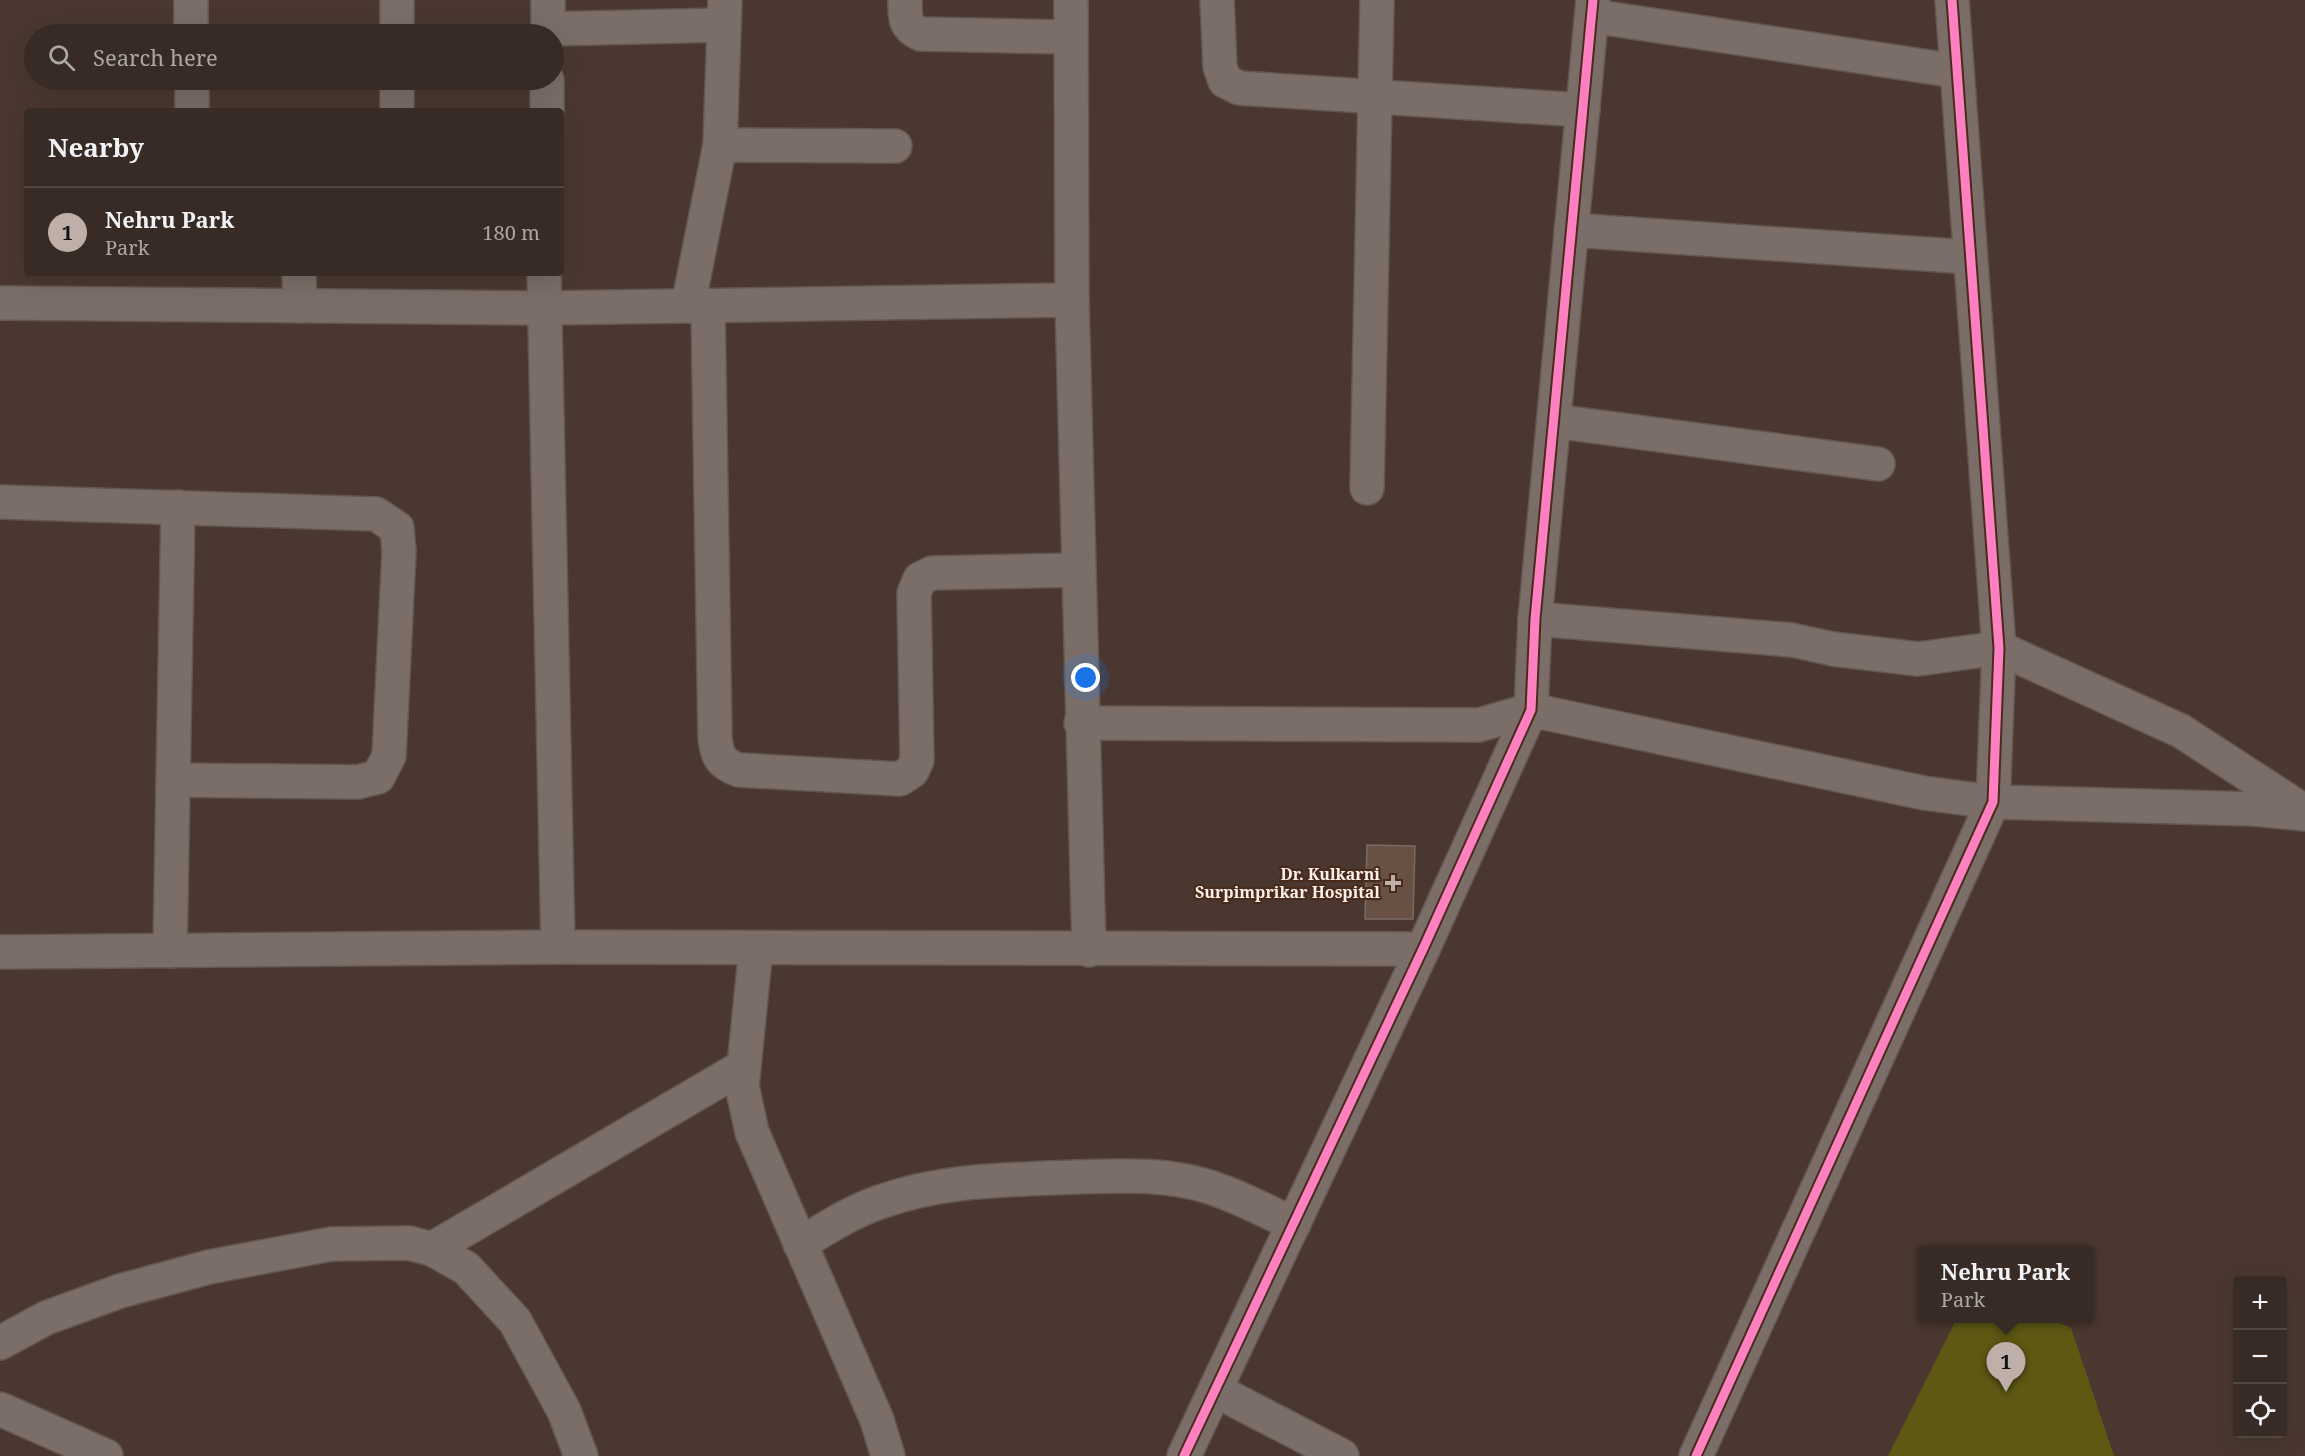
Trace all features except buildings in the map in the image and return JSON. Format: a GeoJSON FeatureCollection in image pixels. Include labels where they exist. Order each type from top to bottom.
{"type":"FeatureCollection","features":[{"type":"Feature","properties":{"kind":"street"},"geometry":{"type":"LineString","coordinates":[[191,0],[191,24]]}},
{"type":"Feature","properties":{"kind":"street"},"geometry":{"type":"LineString","coordinates":[[397,0],[397,24]]}},
{"type":"Feature","properties":{"kind":"street"},"geometry":{"type":"LineString","coordinates":[[905,0],[905,21],[911,30],[921,34],[1071,37]]}},
{"type":"Feature","properties":{"kind":"street"},"geometry":{"type":"LineString","coordinates":[[1071,0],[1072,300],[1081,723],[1089,950]]}},
{"type":"Feature","properties":{"kind":"street"},"geometry":{"type":"LineString","coordinates":[[1217,0],[1220,67],[1225,81],[1239,88],[1376,99],[1583,110]]}},
{"type":"Feature","properties":{"kind":"street"},"geometry":{"type":"LineString","coordinates":[[1367,488],[1377,0]]}},
{"type":"Feature","properties":{"kind":"street"},"geometry":{"type":"LineString","coordinates":[[1696,1456],[1993,802],[1999,648],[1952,0]]}},
{"type":"Feature","properties":{"kind":"street"},"geometry":{"type":"LineString","coordinates":[[1184,1456],[1423,950],[1531,710],[1535,619],[1593,8],[1956,72]]}},
{"type":"Feature","properties":{"kind":"street"},"geometry":{"type":"LineString","coordinates":[[548,21],[724,12],[720,146],[698,306],[715,738],[717,754],[725,766],[739,770],[900,779],[912,771],[917,760],[914,593],[920,579],[932,573],[1078,570]]}},
{"type":"Feature","properties":{"kind":"street"},"geometry":{"type":"LineString","coordinates":[[192,90],[192,108]]}},
{"type":"Feature","properties":{"kind":"street"},"geometry":{"type":"LineString","coordinates":[[397,90],[397,108]]}},
{"type":"Feature","properties":{"kind":"street"},"geometry":{"type":"LineString","coordinates":[[547,90],[547,108]]}},
{"type":"Feature","properties":{"kind":"street"},"geometry":{"type":"LineString","coordinates":[[720,146],[895,146]]}},
{"type":"Feature","properties":{"kind":"street"},"geometry":{"type":"LineString","coordinates":[[1571,230],[1970,257]]}},
{"type":"Feature","properties":{"kind":"street"},"geometry":{"type":"LineString","coordinates":[[299,276],[300,306]]}},
{"type":"Feature","properties":{"kind":"street"},"geometry":{"type":"LineString","coordinates":[[544,276],[558,947]]}},
{"type":"Feature","properties":{"kind":"street"},"geometry":{"type":"LineString","coordinates":[[0,303],[544,308],[1072,300]]}},
{"type":"Feature","properties":{"kind":"street"},"geometry":{"type":"LineString","coordinates":[[1554,421],[1878,464]]}},
{"type":"Feature","properties":{"kind":"street"},"geometry":{"type":"LineString","coordinates":[[0,502],[376,514],[397,528],[399,552],[389,756],[378,777],[358,782],[173,780]]}},
{"type":"Feature","properties":{"kind":"street"},"geometry":{"type":"LineString","coordinates":[[170,951],[178,507]]}},
{"type":"Feature","properties":{"kind":"street"},"geometry":{"type":"LineString","coordinates":[[1535,619],[1792,640],[1833,649],[1918,659],[1999,648],[2181,731],[2305,813]]}},
{"type":"Feature","properties":{"kind":"street"},"geometry":{"type":"LineString","coordinates":[[1081,723],[1479,725],[1531,710],[1924,793],[1993,802],[2254,809],[2305,813]]}},
{"type":"Feature","properties":{"kind":"street"},"geometry":{"type":"LineString","coordinates":[[0,952],[558,947],[1423,950]]}},
{"type":"Feature","properties":{"kind":"street"},"geometry":{"type":"LineString","coordinates":[[756,948],[742,1086],[752,1132],[877,1420],[888,1456]]}},
{"type":"Feature","properties":{"kind":"street"},"geometry":{"type":"LineString","coordinates":[[432,1249],[744,1066]]}},
{"type":"Feature","properties":{"kind":"street"},"geometry":{"type":"LineString","coordinates":[[800,1244],[839,1220],[875,1204],[945,1184],[981,1181],[1144,1175],[1178,1179],[1237,1197],[1294,1224]]}},
{"type":"Feature","properties":{"kind":"street"},"geometry":{"type":"LineString","coordinates":[[0,1343],[46,1318],[99,1299],[209,1267],[331,1244],[409,1243],[432,1249],[466,1268],[515,1321],[564,1411],[581,1456]]}},
{"type":"Feature","properties":{"kind":"street"},"geometry":{"type":"LineString","coordinates":[[1215,1390],[1342,1456]]}},
{"type":"Feature","properties":{"kind":"street"},"geometry":{"type":"LineString","coordinates":[[0,1409],[105,1456]]}},
{"type":"Feature","properties":{"kind":"shaded area"},"geometry":{"type":"Polygon","coordinates":[[[1954,1323],[2059,1323],[2071,1328],[2114,1456],[1888,1456],[1954,1323]]]}},
{"type":"Feature","properties":{"kind":"cycle path"},"geometry":{"type":"LineString","coordinates":[[1184,1456],[1423,949],[1531,710],[1535,619],[1593,0]]}},
{"type":"Feature","properties":{"kind":"cycle path"},"geometry":{"type":"LineString","coordinates":[[1696,1456],[1993,802],[1999,648],[1952,0]]}},
{"type":"Feature","properties":{"kind":"place","name":"Dr. Kulkarni Surpimprikar Hospital"},"geometry":{"type":"Point","coordinates":[1393,883]}},
{"type":"Feature","properties":{"kind":"place","name":"Nehru Park"},"geometry":{"type":"Point","coordinates":[2006,1392]}}]}
